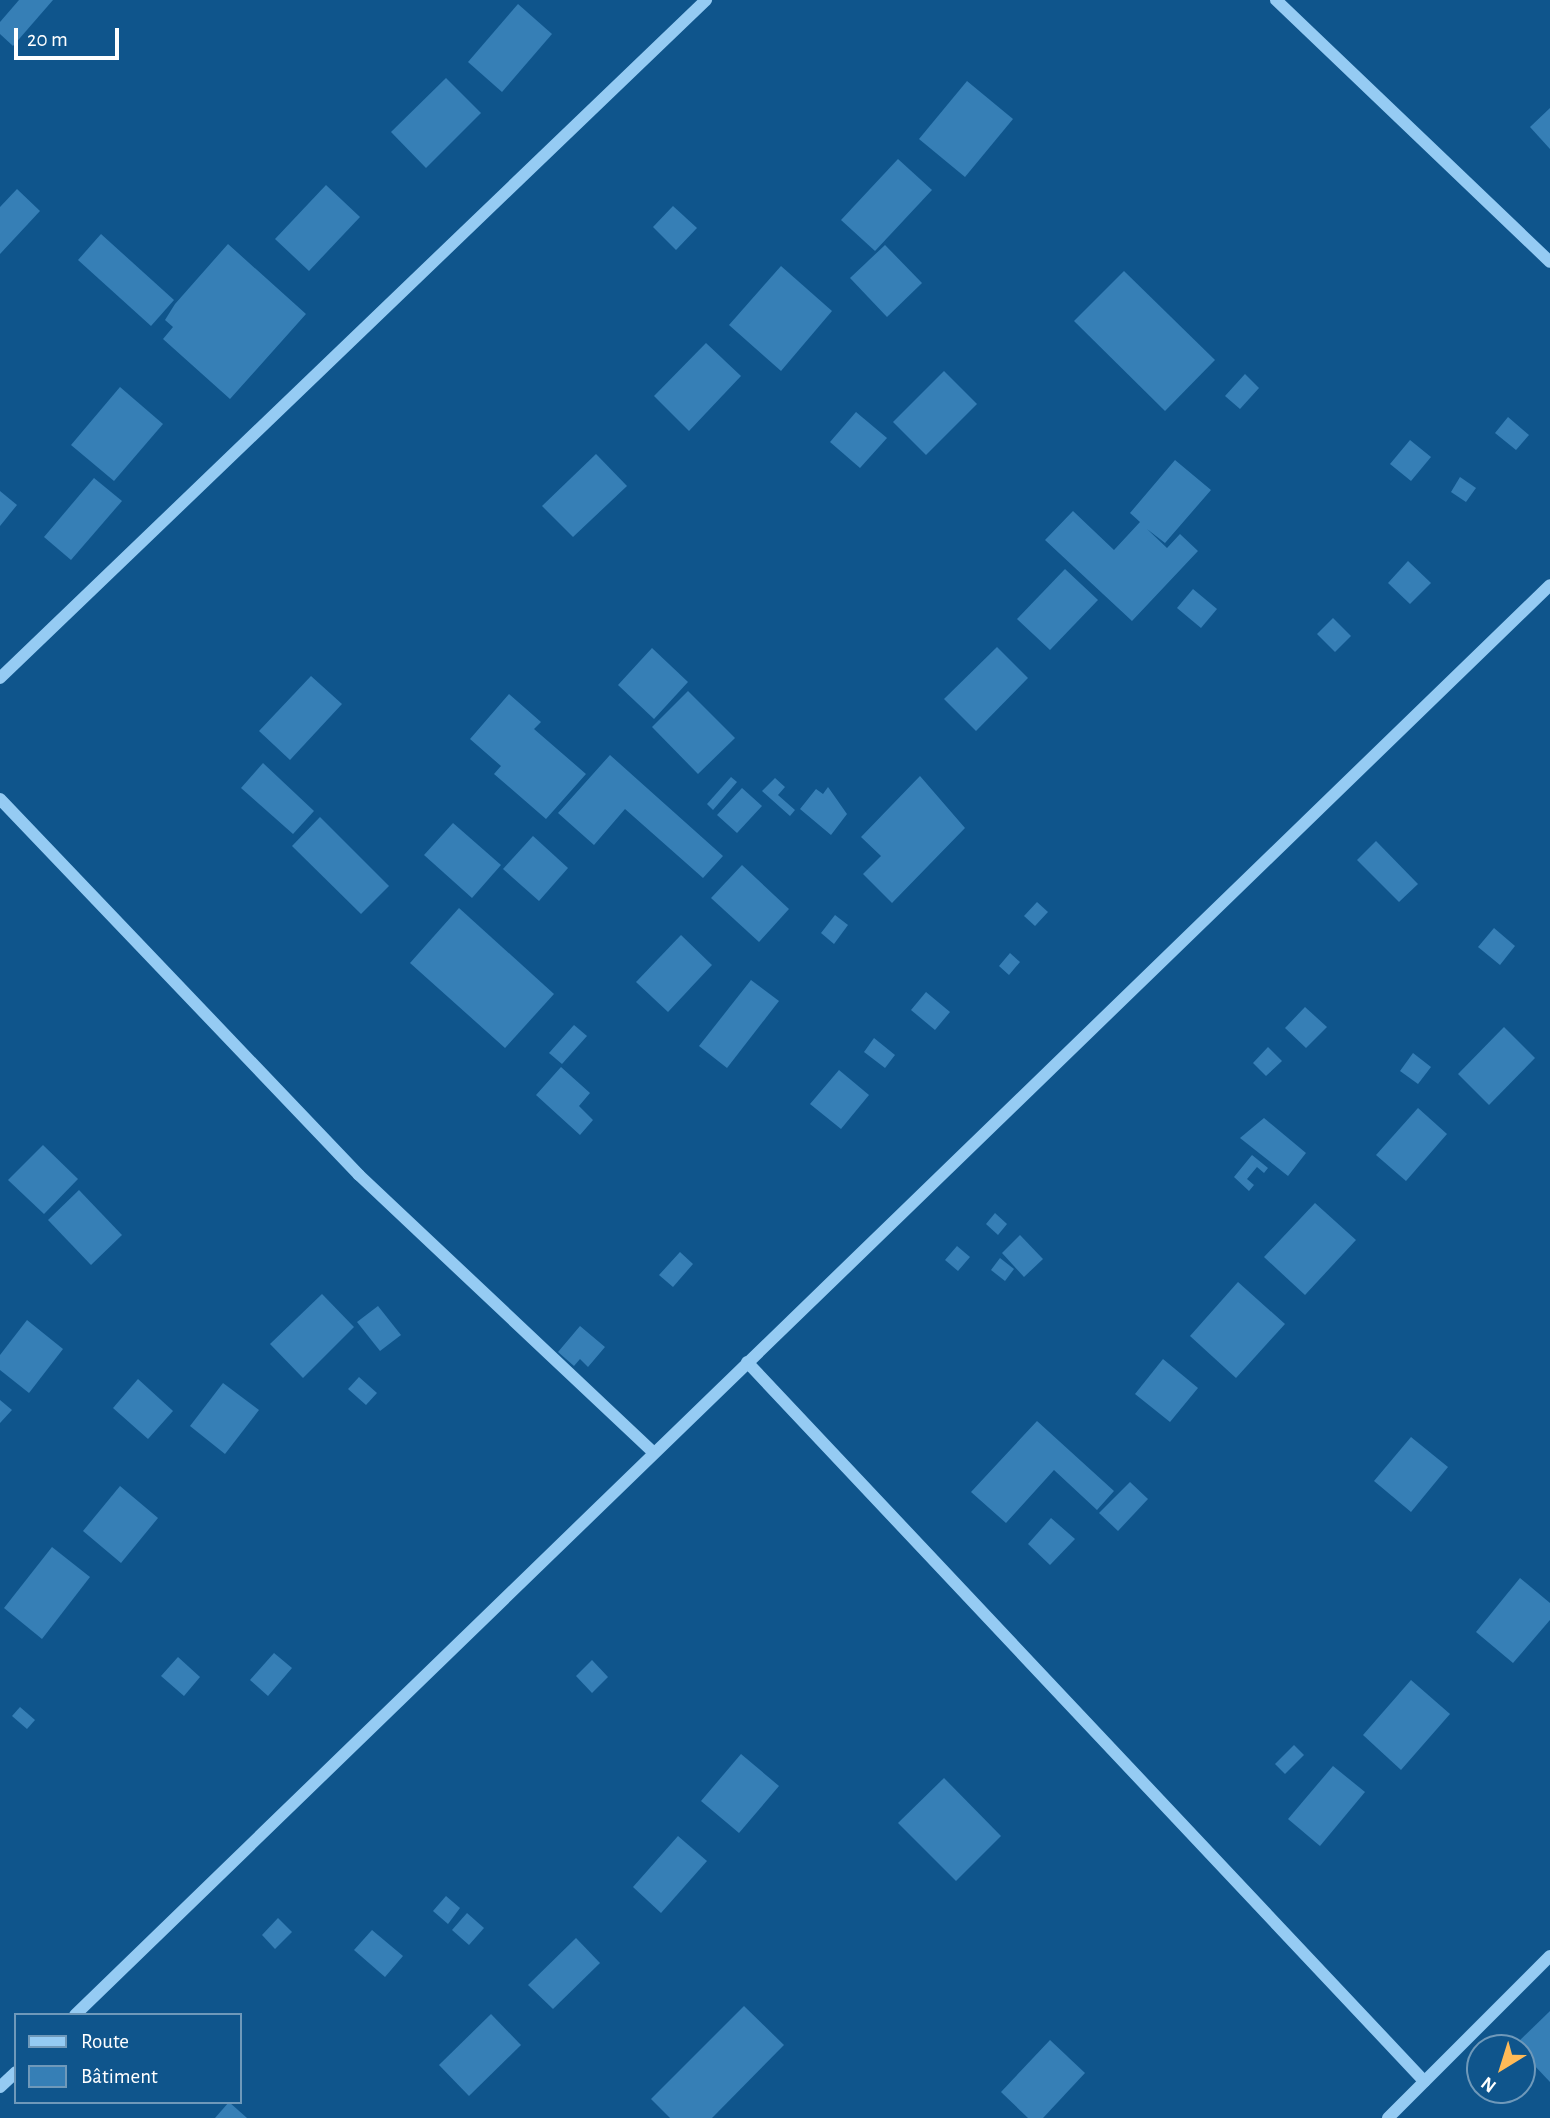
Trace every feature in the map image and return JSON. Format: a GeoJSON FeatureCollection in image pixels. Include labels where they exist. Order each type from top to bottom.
{"type":"FeatureCollection","features":[{"type":"Feature","properties":{"kind":"street"},"geometry":{"type":"LineString","coordinates":[[0,678],[706,0]]}},
{"type":"Feature","properties":{"kind":"street"},"geometry":{"type":"LineString","coordinates":[[1276,0],[1550,262]]}},
{"type":"Feature","properties":{"kind":"street"},"geometry":{"type":"LineString","coordinates":[[77,2013],[1550,585]]}},
{"type":"Feature","properties":{"kind":"street"},"geometry":{"type":"LineString","coordinates":[[0,799],[359,1175],[654,1453]]}},
{"type":"Feature","properties":{"kind":"street"},"geometry":{"type":"LineString","coordinates":[[747,1363],[1424,2081]]}},
{"type":"Feature","properties":{"kind":"street"},"geometry":{"type":"LineString","coordinates":[[1388,2118],[1550,1956]]}},
{"type":"Feature","properties":{"kind":"street"},"geometry":{"type":"LineString","coordinates":[[0,2087],[14,2074]]}},
{"type":"Feature","properties":{"kind":"building"},"geometry":{"type":"Polygon","coordinates":[[[19,0],[53,0],[13,46],[0,34],[0,22],[19,0]]]}},
{"type":"Feature","properties":{"kind":"building"},"geometry":{"type":"Polygon","coordinates":[[[518,4],[552,34],[502,92],[468,62],[518,4]]]}},
{"type":"Feature","properties":{"kind":"building"},"geometry":{"type":"Polygon","coordinates":[[[446,78],[481,113],[426,168],[391,132],[446,78]]]}},
{"type":"Feature","properties":{"kind":"building"},"geometry":{"type":"Polygon","coordinates":[[[967,81],[1013,119],[965,177],[919,139],[967,81]]]}},
{"type":"Feature","properties":{"kind":"building"},"geometry":{"type":"Polygon","coordinates":[[[1550,108],[1550,149],[1530,127],[1550,108]]]}},
{"type":"Feature","properties":{"kind":"building"},"geometry":{"type":"Polygon","coordinates":[[[898,159],[932,190],[875,251],[841,220],[898,159]]]}},
{"type":"Feature","properties":{"kind":"building"},"geometry":{"type":"Polygon","coordinates":[[[326,185],[360,217],[309,271],[275,239],[326,185]]]}},
{"type":"Feature","properties":{"kind":"building"},"geometry":{"type":"Polygon","coordinates":[[[17,189],[40,211],[0,254],[0,207],[17,189]]]}},
{"type":"Feature","properties":{"kind":"building"},"geometry":{"type":"Polygon","coordinates":[[[673,206],[697,228],[676,250],[653,227],[673,206]]]}},
{"type":"Feature","properties":{"kind":"building"},"geometry":{"type":"Polygon","coordinates":[[[101,234],[174,300],[151,326],[78,260],[101,234]]]}},
{"type":"Feature","properties":{"kind":"building"},"geometry":{"type":"Polygon","coordinates":[[[228,244],[306,314],[230,399],[163,339],[173,327],[165,320],[175,304],[228,244]]]}},
{"type":"Feature","properties":{"kind":"building"},"geometry":{"type":"Polygon","coordinates":[[[885,245],[922,283],[887,317],[850,278],[885,245]]]}},
{"type":"Feature","properties":{"kind":"building"},"geometry":{"type":"Polygon","coordinates":[[[781,266],[832,311],[781,371],[729,325],[781,266]]]}},
{"type":"Feature","properties":{"kind":"building"},"geometry":{"type":"Polygon","coordinates":[[[1124,271],[1215,360],[1165,411],[1074,321],[1124,271]]]}},
{"type":"Feature","properties":{"kind":"building"},"geometry":{"type":"Polygon","coordinates":[[[706,343],[741,376],[689,431],[654,396],[706,343]]]}},
{"type":"Feature","properties":{"kind":"building"},"geometry":{"type":"Polygon","coordinates":[[[944,371],[977,404],[926,455],[893,422],[944,371]]]}},
{"type":"Feature","properties":{"kind":"building"},"geometry":{"type":"Polygon","coordinates":[[[1245,374],[1259,388],[1240,409],[1225,396],[1245,374]]]}},
{"type":"Feature","properties":{"kind":"building"},"geometry":{"type":"Polygon","coordinates":[[[120,387],[163,424],[114,481],[71,445],[120,387]]]}},
{"type":"Feature","properties":{"kind":"building"},"geometry":{"type":"Polygon","coordinates":[[[856,412],[887,438],[860,468],[830,442],[856,412]]]}},
{"type":"Feature","properties":{"kind":"building"},"geometry":{"type":"Polygon","coordinates":[[[1508,417],[1529,435],[1516,450],[1495,433],[1508,417]]]}},
{"type":"Feature","properties":{"kind":"building"},"geometry":{"type":"Polygon","coordinates":[[[1410,440],[1431,457],[1411,481],[1390,464],[1410,440]]]}},
{"type":"Feature","properties":{"kind":"building"},"geometry":{"type":"Polygon","coordinates":[[[596,454],[627,486],[573,537],[542,506],[596,454]]]}},
{"type":"Feature","properties":{"kind":"building"},"geometry":{"type":"Polygon","coordinates":[[[1175,460],[1211,490],[1165,543],[1147,529],[1167,548],[1180,534],[1198,551],[1132,621],[1045,540],[1073,511],[1114,550],[1140,522],[1130,513],[1175,460]]]}},
{"type":"Feature","properties":{"kind":"building"},"geometry":{"type":"Polygon","coordinates":[[[1460,477],[1476,488],[1466,502],[1451,492],[1460,477]]]}},
{"type":"Feature","properties":{"kind":"building"},"geometry":{"type":"Polygon","coordinates":[[[94,478],[122,501],[71,560],[44,537],[94,478]]]}},
{"type":"Feature","properties":{"kind":"building"},"geometry":{"type":"Polygon","coordinates":[[[0,491],[17,505],[0,526],[0,491]]]}},
{"type":"Feature","properties":{"kind":"building"},"geometry":{"type":"Polygon","coordinates":[[[1408,561],[1431,583],[1410,604],[1388,583],[1408,561]]]}},
{"type":"Feature","properties":{"kind":"building"},"geometry":{"type":"Polygon","coordinates":[[[1065,569],[1098,600],[1050,650],[1017,619],[1065,569]]]}},
{"type":"Feature","properties":{"kind":"building"},"geometry":{"type":"Polygon","coordinates":[[[1193,589],[1217,609],[1201,628],[1177,608],[1193,589]]]}},
{"type":"Feature","properties":{"kind":"building"},"geometry":{"type":"Polygon","coordinates":[[[1333,618],[1351,636],[1335,652],[1317,634],[1333,618]]]}},
{"type":"Feature","properties":{"kind":"building"},"geometry":{"type":"Polygon","coordinates":[[[997,647],[1028,678],[976,731],[944,699],[997,647]]]}},
{"type":"Feature","properties":{"kind":"building"},"geometry":{"type":"Polygon","coordinates":[[[652,648],[688,682],[654,719],[618,685],[652,648]]]}},
{"type":"Feature","properties":{"kind":"building"},"geometry":{"type":"Polygon","coordinates":[[[311,676],[342,704],[290,760],[259,731],[311,676]]]}},
{"type":"Feature","properties":{"kind":"building"},"geometry":{"type":"Polygon","coordinates":[[[688,691],[735,738],[698,774],[652,727],[688,691]]]}},
{"type":"Feature","properties":{"kind":"building"},"geometry":{"type":"Polygon","coordinates":[[[509,694],[541,722],[534,729],[586,774],[546,819],[494,774],[501,766],[470,739],[509,694]]]}},
{"type":"Feature","properties":{"kind":"building"},"geometry":{"type":"Polygon","coordinates":[[[610,755],[723,856],[703,878],[625,809],[594,845],[558,813],[610,755]]]}},
{"type":"Feature","properties":{"kind":"building"},"geometry":{"type":"Polygon","coordinates":[[[263,763],[314,811],[293,834],[241,788],[263,763]]]}},
{"type":"Feature","properties":{"kind":"building"},"geometry":{"type":"Polygon","coordinates":[[[920,776],[965,828],[892,903],[863,874],[881,856],[861,837],[920,776]]]}},
{"type":"Feature","properties":{"kind":"building"},"geometry":{"type":"Polygon","coordinates":[[[731,777],[737,782],[713,810],[707,804],[731,777]]]}},
{"type":"Feature","properties":{"kind":"building"},"geometry":{"type":"Polygon","coordinates":[[[775,778],[785,787],[778,795],[795,810],[790,816],[762,791],[775,778]]]}},
{"type":"Feature","properties":{"kind":"building"},"geometry":{"type":"Polygon","coordinates":[[[828,787],[847,814],[831,835],[800,809],[816,789],[823,794],[828,787]]]}},
{"type":"Feature","properties":{"kind":"building"},"geometry":{"type":"Polygon","coordinates":[[[742,788],[762,806],[737,833],[717,815],[742,788]]]}},
{"type":"Feature","properties":{"kind":"building"},"geometry":{"type":"Polygon","coordinates":[[[320,817],[389,886],[361,914],[292,846],[320,817]]]}},
{"type":"Feature","properties":{"kind":"building"},"geometry":{"type":"Polygon","coordinates":[[[453,823],[501,865],[472,898],[424,855],[453,823]]]}},
{"type":"Feature","properties":{"kind":"building"},"geometry":{"type":"Polygon","coordinates":[[[533,836],[568,868],[539,901],[503,869],[533,836]]]}},
{"type":"Feature","properties":{"kind":"building"},"geometry":{"type":"Polygon","coordinates":[[[1376,841],[1418,884],[1399,902],[1357,860],[1376,841]]]}},
{"type":"Feature","properties":{"kind":"building"},"geometry":{"type":"Polygon","coordinates":[[[742,865],[789,909],[759,942],[711,898],[742,865]]]}},
{"type":"Feature","properties":{"kind":"building"},"geometry":{"type":"Polygon","coordinates":[[[1037,902],[1048,912],[1035,926],[1024,916],[1037,902]]]}},
{"type":"Feature","properties":{"kind":"building"},"geometry":{"type":"Polygon","coordinates":[[[459,908],[554,994],[505,1048],[410,963],[459,908]]]}},
{"type":"Feature","properties":{"kind":"building"},"geometry":{"type":"Polygon","coordinates":[[[835,915],[848,925],[834,944],[821,933],[835,915]]]}},
{"type":"Feature","properties":{"kind":"building"},"geometry":{"type":"Polygon","coordinates":[[[1494,928],[1515,946],[1500,965],[1478,947],[1494,928]]]}},
{"type":"Feature","properties":{"kind":"building"},"geometry":{"type":"Polygon","coordinates":[[[681,935],[712,965],[668,1012],[636,982],[681,935]]]}},
{"type":"Feature","properties":{"kind":"building"},"geometry":{"type":"Polygon","coordinates":[[[1010,953],[1020,962],[1009,975],[999,966],[1010,953]]]}},
{"type":"Feature","properties":{"kind":"building"},"geometry":{"type":"Polygon","coordinates":[[[751,980],[779,1001],[727,1068],[699,1046],[751,980]]]}},
{"type":"Feature","properties":{"kind":"building"},"geometry":{"type":"Polygon","coordinates":[[[926,992],[950,1012],[935,1030],[911,1010],[926,992]]]}},
{"type":"Feature","properties":{"kind":"building"},"geometry":{"type":"Polygon","coordinates":[[[1305,1007],[1327,1027],[1306,1048],[1285,1028],[1305,1007]]]}},
{"type":"Feature","properties":{"kind":"building"},"geometry":{"type":"Polygon","coordinates":[[[574,1025],[587,1036],[562,1064],[549,1053],[574,1025]]]}},
{"type":"Feature","properties":{"kind":"building"},"geometry":{"type":"Polygon","coordinates":[[[1504,1027],[1535,1058],[1489,1105],[1458,1074],[1504,1027]]]}},
{"type":"Feature","properties":{"kind":"building"},"geometry":{"type":"Polygon","coordinates":[[[874,1038],[895,1055],[885,1068],[864,1052],[874,1038]]]}},
{"type":"Feature","properties":{"kind":"building"},"geometry":{"type":"Polygon","coordinates":[[[1268,1047],[1282,1061],[1266,1076],[1253,1063],[1268,1047]]]}},
{"type":"Feature","properties":{"kind":"building"},"geometry":{"type":"Polygon","coordinates":[[[1413,1053],[1431,1067],[1418,1084],[1400,1071],[1413,1053]]]}},
{"type":"Feature","properties":{"kind":"building"},"geometry":{"type":"Polygon","coordinates":[[[561,1067],[590,1093],[579,1106],[593,1120],[580,1135],[536,1095],[561,1067]]]}},
{"type":"Feature","properties":{"kind":"building"},"geometry":{"type":"Polygon","coordinates":[[[839,1070],[869,1095],[841,1129],[810,1104],[839,1070]]]}},
{"type":"Feature","properties":{"kind":"building"},"geometry":{"type":"Polygon","coordinates":[[[1418,1108],[1447,1134],[1406,1181],[1376,1155],[1418,1108]]]}},
{"type":"Feature","properties":{"kind":"building"},"geometry":{"type":"Polygon","coordinates":[[[1264,1118],[1306,1153],[1288,1176],[1240,1138],[1264,1118]]]}},
{"type":"Feature","properties":{"kind":"building"},"geometry":{"type":"Polygon","coordinates":[[[43,1145],[78,1179],[44,1214],[8,1180],[43,1145]]]}},
{"type":"Feature","properties":{"kind":"building"},"geometry":{"type":"Polygon","coordinates":[[[1252,1155],[1268,1168],[1264,1173],[1257,1167],[1247,1179],[1254,1185],[1249,1191],[1234,1177],[1252,1155]]]}},
{"type":"Feature","properties":{"kind":"building"},"geometry":{"type":"Polygon","coordinates":[[[79,1190],[122,1235],[91,1265],[48,1220],[79,1190]]]}},
{"type":"Feature","properties":{"kind":"building"},"geometry":{"type":"Polygon","coordinates":[[[1315,1203],[1356,1240],[1305,1295],[1264,1257],[1315,1203]]]}},
{"type":"Feature","properties":{"kind":"building"},"geometry":{"type":"Polygon","coordinates":[[[995,1213],[1007,1224],[998,1235],[986,1224],[995,1213]]]}},
{"type":"Feature","properties":{"kind":"building"},"geometry":{"type":"Polygon","coordinates":[[[1020,1235],[1043,1259],[1024,1277],[1002,1253],[1020,1235]]]}},
{"type":"Feature","properties":{"kind":"building"},"geometry":{"type":"Polygon","coordinates":[[[957,1246],[970,1257],[958,1271],[945,1260],[957,1246]]]}},
{"type":"Feature","properties":{"kind":"building"},"geometry":{"type":"Polygon","coordinates":[[[680,1252],[693,1264],[673,1287],[659,1275],[680,1252]]]}},
{"type":"Feature","properties":{"kind":"building"},"geometry":{"type":"Polygon","coordinates":[[[1000,1258],[1014,1269],[1005,1281],[991,1270],[1000,1258]]]}},
{"type":"Feature","properties":{"kind":"building"},"geometry":{"type":"Polygon","coordinates":[[[1238,1282],[1285,1324],[1236,1378],[1190,1336],[1238,1282]]]}},
{"type":"Feature","properties":{"kind":"building"},"geometry":{"type":"Polygon","coordinates":[[[322,1294],[354,1327],[303,1378],[270,1344],[322,1294]]]}},
{"type":"Feature","properties":{"kind":"building"},"geometry":{"type":"Polygon","coordinates":[[[378,1306],[401,1335],[380,1351],[357,1322],[378,1306]]]}},
{"type":"Feature","properties":{"kind":"building"},"geometry":{"type":"Polygon","coordinates":[[[27,1320],[63,1349],[29,1393],[0,1370],[0,1355],[27,1320]]]}},
{"type":"Feature","properties":{"kind":"building"},"geometry":{"type":"Polygon","coordinates":[[[580,1326],[605,1347],[588,1367],[580,1359],[574,1366],[558,1352],[580,1326]]]}},
{"type":"Feature","properties":{"kind":"building"},"geometry":{"type":"Polygon","coordinates":[[[1163,1359],[1198,1388],[1170,1422],[1135,1394],[1163,1359]]]}},
{"type":"Feature","properties":{"kind":"building"},"geometry":{"type":"Polygon","coordinates":[[[359,1377],[377,1393],[366,1405],[348,1389],[359,1377]]]}},
{"type":"Feature","properties":{"kind":"building"},"geometry":{"type":"Polygon","coordinates":[[[138,1379],[173,1411],[148,1439],[113,1408],[138,1379]]]}},
{"type":"Feature","properties":{"kind":"building"},"geometry":{"type":"Polygon","coordinates":[[[223,1383],[259,1410],[225,1454],[190,1426],[223,1383]]]}},
{"type":"Feature","properties":{"kind":"building"},"geometry":{"type":"Polygon","coordinates":[[[0,1400],[12,1410],[0,1423],[0,1400]]]}},
{"type":"Feature","properties":{"kind":"building"},"geometry":{"type":"Polygon","coordinates":[[[1037,1421],[1114,1491],[1097,1510],[1054,1470],[1006,1523],[971,1492],[1037,1421]]]}},
{"type":"Feature","properties":{"kind":"building"},"geometry":{"type":"Polygon","coordinates":[[[1411,1437],[1448,1467],[1411,1512],[1374,1481],[1411,1437]]]}},
{"type":"Feature","properties":{"kind":"building"},"geometry":{"type":"Polygon","coordinates":[[[1130,1482],[1148,1499],[1118,1531],[1099,1513],[1130,1482]]]}},
{"type":"Feature","properties":{"kind":"building"},"geometry":{"type":"Polygon","coordinates":[[[120,1486],[158,1518],[121,1563],[83,1531],[120,1486]]]}},
{"type":"Feature","properties":{"kind":"building"},"geometry":{"type":"Polygon","coordinates":[[[1051,1518],[1075,1539],[1050,1565],[1028,1544],[1051,1518]]]}},
{"type":"Feature","properties":{"kind":"building"},"geometry":{"type":"Polygon","coordinates":[[[52,1547],[90,1577],[42,1639],[4,1608],[52,1547]]]}},
{"type":"Feature","properties":{"kind":"building"},"geometry":{"type":"Polygon","coordinates":[[[1520,1578],[1550,1603],[1550,1620],[1513,1663],[1476,1632],[1520,1578]]]}},
{"type":"Feature","properties":{"kind":"building"},"geometry":{"type":"Polygon","coordinates":[[[274,1653],[292,1668],[268,1696],[250,1680],[274,1653]]]}},
{"type":"Feature","properties":{"kind":"building"},"geometry":{"type":"Polygon","coordinates":[[[178,1657],[200,1677],[184,1696],[161,1676],[178,1657]]]}},
{"type":"Feature","properties":{"kind":"building"},"geometry":{"type":"Polygon","coordinates":[[[592,1660],[608,1677],[592,1693],[576,1676],[592,1660]]]}},
{"type":"Feature","properties":{"kind":"building"},"geometry":{"type":"Polygon","coordinates":[[[1411,1680],[1450,1714],[1401,1770],[1363,1735],[1411,1680]]]}},
{"type":"Feature","properties":{"kind":"building"},"geometry":{"type":"Polygon","coordinates":[[[20,1707],[35,1720],[27,1729],[12,1716],[20,1707]]]}},
{"type":"Feature","properties":{"kind":"building"},"geometry":{"type":"Polygon","coordinates":[[[1294,1745],[1304,1755],[1285,1774],[1275,1764],[1294,1745]]]}},
{"type":"Feature","properties":{"kind":"building"},"geometry":{"type":"Polygon","coordinates":[[[741,1754],[779,1786],[739,1833],[701,1801],[741,1754]]]}},
{"type":"Feature","properties":{"kind":"building"},"geometry":{"type":"Polygon","coordinates":[[[1333,1766],[1365,1792],[1320,1846],[1288,1819],[1333,1766]]]}},
{"type":"Feature","properties":{"kind":"building"},"geometry":{"type":"Polygon","coordinates":[[[944,1778],[1001,1836],[956,1881],[898,1823],[944,1778]]]}},
{"type":"Feature","properties":{"kind":"building"},"geometry":{"type":"Polygon","coordinates":[[[678,1836],[707,1861],[661,1913],[633,1887],[678,1836]]]}},
{"type":"Feature","properties":{"kind":"building"},"geometry":{"type":"Polygon","coordinates":[[[446,1896],[460,1908],[448,1924],[433,1911],[446,1896]]]}},
{"type":"Feature","properties":{"kind":"building"},"geometry":{"type":"Polygon","coordinates":[[[467,1913],[484,1928],[469,1945],[452,1930],[467,1913]]]}},
{"type":"Feature","properties":{"kind":"building"},"geometry":{"type":"Polygon","coordinates":[[[278,1918],[292,1932],[275,1949],[262,1935],[278,1918]]]}},
{"type":"Feature","properties":{"kind":"building"},"geometry":{"type":"Polygon","coordinates":[[[372,1930],[403,1956],[385,1977],[354,1950],[372,1930]]]}},
{"type":"Feature","properties":{"kind":"building"},"geometry":{"type":"Polygon","coordinates":[[[576,1938],[600,1963],[553,2009],[528,1985],[576,1938]]]}},
{"type":"Feature","properties":{"kind":"building"},"geometry":{"type":"Polygon","coordinates":[[[744,2006],[784,2045],[712,2118],[670,2118],[651,2099],[744,2006]]]}},
{"type":"Feature","properties":{"kind":"building"},"geometry":{"type":"Polygon","coordinates":[[[1550,2011],[1550,2082],[1536,2067],[1536,2034],[1526,2034],[1550,2011]]]}},
{"type":"Feature","properties":{"kind":"building"},"geometry":{"type":"Polygon","coordinates":[[[491,2014],[521,2045],[469,2096],[439,2065],[491,2014]]]}},
{"type":"Feature","properties":{"kind":"building"},"geometry":{"type":"Polygon","coordinates":[[[1050,2040],[1085,2073],[1043,2118],[1028,2118],[1001,2092],[1050,2040]]]}},
{"type":"Feature","properties":{"kind":"building"},"geometry":{"type":"Polygon","coordinates":[[[227,2104],[231,2104],[247,2118],[215,2118],[227,2104]]]}}]}
